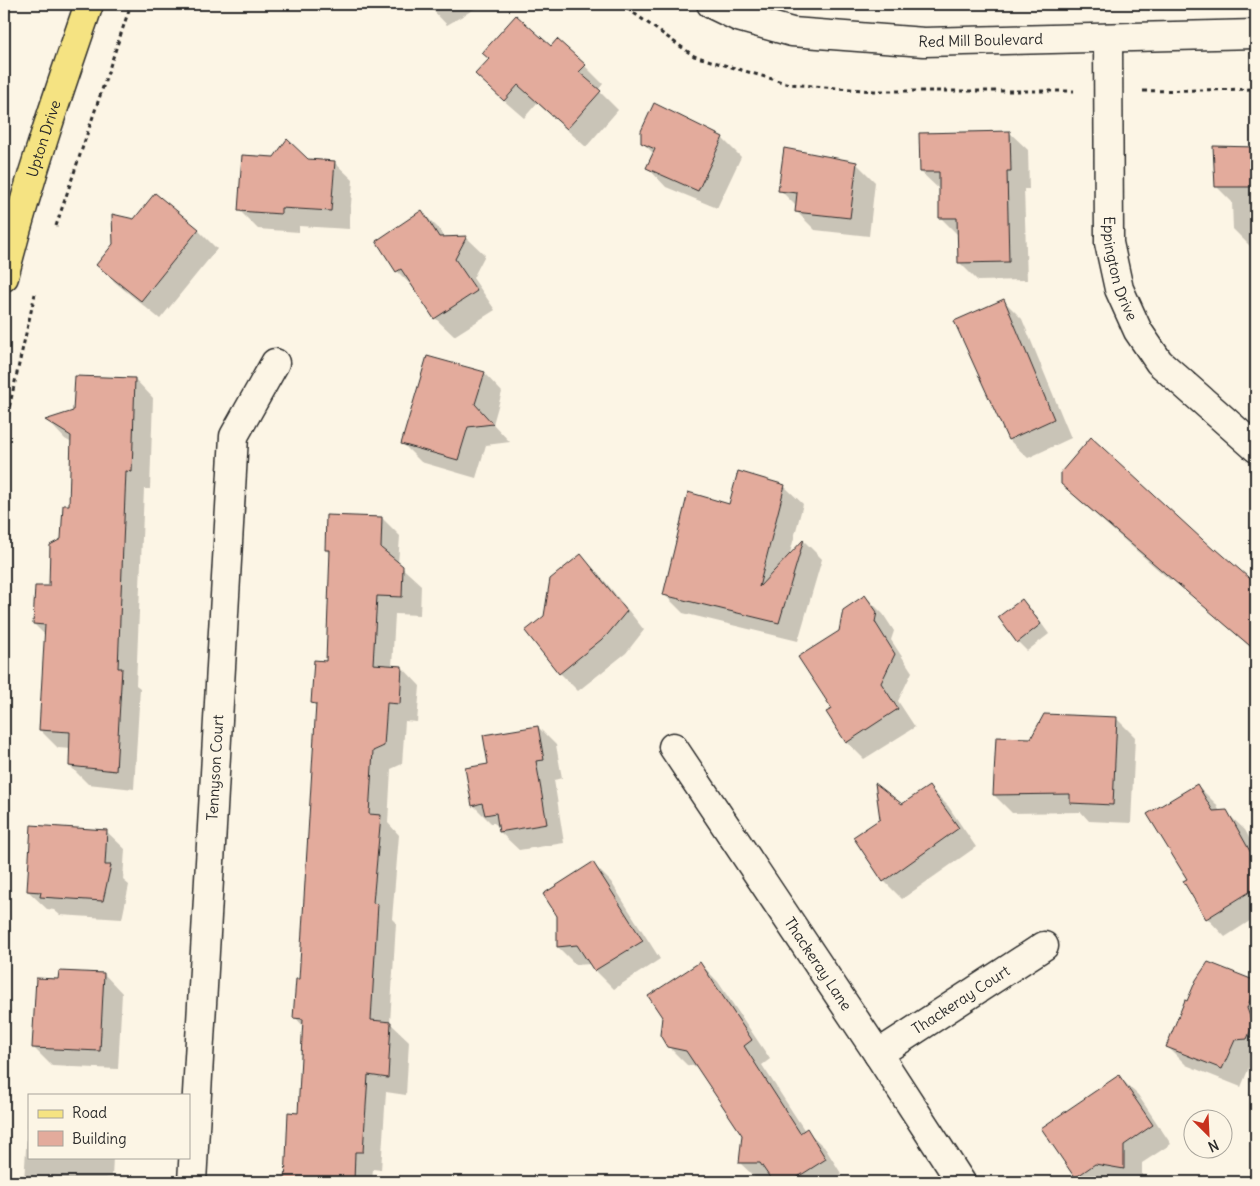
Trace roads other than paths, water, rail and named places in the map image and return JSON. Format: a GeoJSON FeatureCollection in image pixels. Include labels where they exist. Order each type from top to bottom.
{"type":"FeatureCollection","features":[{"type":"Feature","properties":{"kind":"main road","name":"Upton Drive"},"geometry":{"type":"LineString","coordinates":[[4,277],[15,230],[52,111],[89,4]]}},
{"type":"Feature","properties":{"kind":"street","name":"Red Mill Boulevard"},"geometry":{"type":"LineString","coordinates":[[711,4],[738,17],[792,32],[924,42],[1256,34]]}},
{"type":"Feature","properties":{"kind":"street","name":"Eppington Drive"},"geometry":{"type":"LineString","coordinates":[[1108,38],[1109,243],[1119,289],[1138,331],[1159,362],[1256,448]]}},
{"type":"Feature","properties":{"kind":"street","name":"Tennyson Court"},"geometry":{"type":"LineString","coordinates":[[192,1182],[234,436],[275,363]]}},
{"type":"Feature","properties":{"kind":"street","name":"Thackeray Lane"},"geometry":{"type":"LineString","coordinates":[[673,747],[961,1182]]}},
{"type":"Feature","properties":{"kind":"street","name":"Thackeray Court"},"geometry":{"type":"LineString","coordinates":[[878,1054],[1044,946]]}}]}
